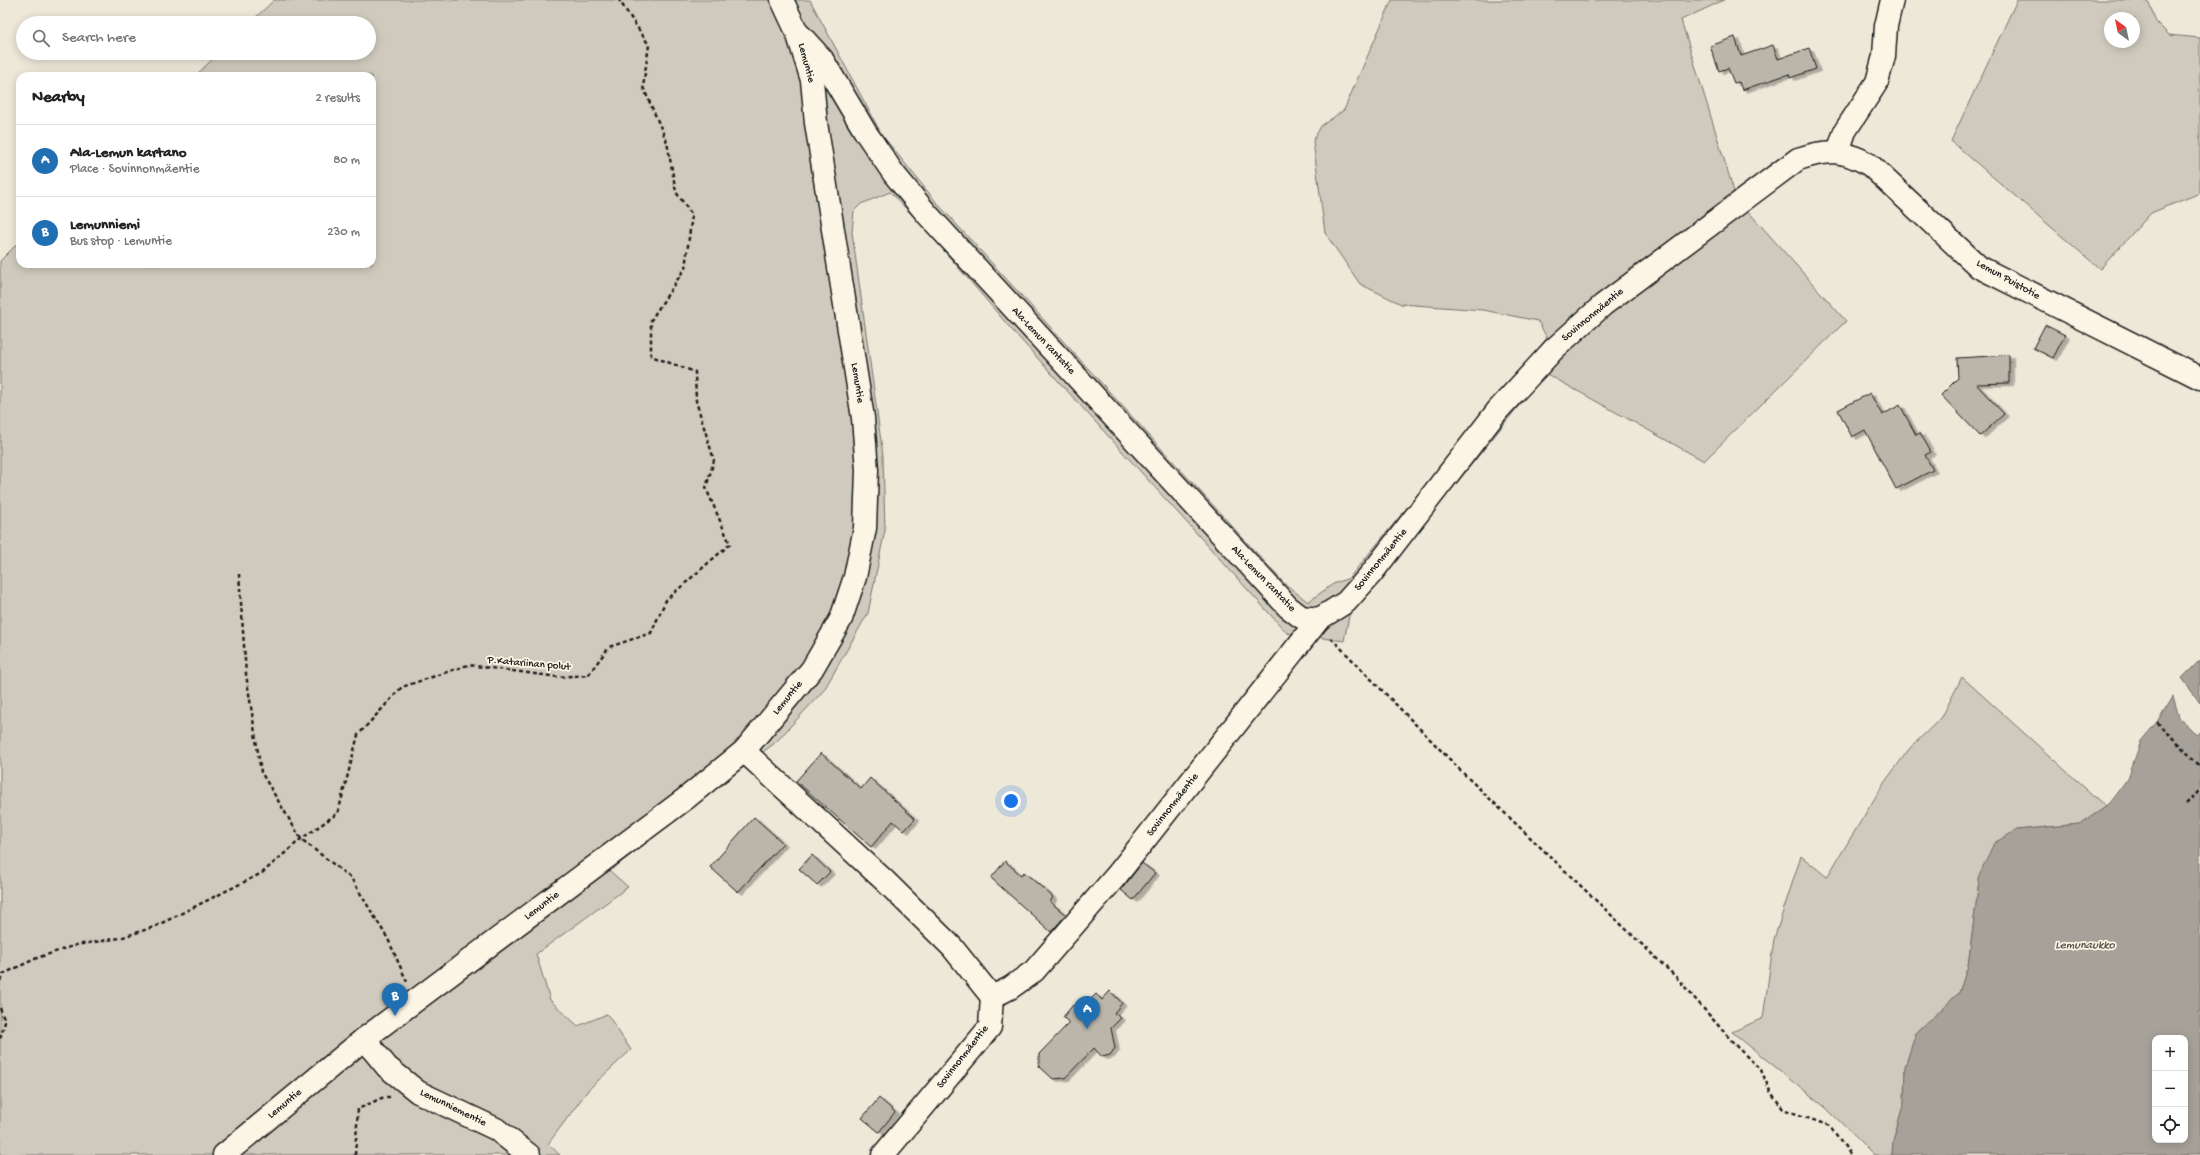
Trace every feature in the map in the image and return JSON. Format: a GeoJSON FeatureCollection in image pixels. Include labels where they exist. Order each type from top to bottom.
{"type":"FeatureCollection","features":[{"type":"Feature","properties":{"kind":"street","name":"Lemuntie"},"geometry":{"type":"LineString","coordinates":[[224,1155],[364,1039],[685,799],[744,752],[812,669],[841,619],[855,577],[865,528],[867,470],[863,418],[816,123],[812,80],[797,32],[782,0]]}},
{"type":"Feature","properties":{"kind":"street"},"geometry":{"type":"LineString","coordinates":[[1838,152],[1845,131],[1877,82],[1884,56],[1886,26],[1892,0]]}},
{"type":"Feature","properties":{"kind":"street","name":"Ala-Lemun rantatie"},"geometry":{"type":"LineString","coordinates":[[797,32],[822,59],[878,151],[894,174],[927,214],[1288,607],[1301,617],[1319,619]]}},
{"type":"Feature","properties":{"kind":"street","name":"Sovinnonmäentie"},"geometry":{"type":"LineString","coordinates":[[883,1155],[990,1027],[992,997],[1010,988],[1034,971],[1117,875],[1319,619],[1346,602],[1366,580],[1498,410],[1554,349],[1609,300],[1798,159],[1820,152],[1838,152]]}},
{"type":"Feature","properties":{"kind":"street","name":"Lemun Puistotie"},"geometry":{"type":"LineString","coordinates":[[1838,152],[1854,155],[1870,165],[1979,267],[2200,378]]}},
{"type":"Feature","properties":{"kind":"street"},"geometry":{"type":"LineString","coordinates":[[744,752],[885,881],[952,947],[992,997]]}},
{"type":"Feature","properties":{"kind":"street","name":"Lemunniementie"},"geometry":{"type":"LineString","coordinates":[[364,1039],[387,1067],[418,1092],[496,1129],[529,1155]]}},
{"type":"Feature","properties":{"kind":"path","name":"P.Katariinan polut"},"geometry":{"type":"LineString","coordinates":[[301,839],[338,813],[358,735],[402,687],[468,666],[558,677],[588,675],[609,647],[651,633],[666,600],[730,544],[706,488],[714,460],[696,402],[695,372],[651,356],[651,320],[685,268],[692,215],[676,192],[667,142],[644,87],[649,45],[619,0]]}},
{"type":"Feature","properties":{"kind":"path"},"geometry":{"type":"LineString","coordinates":[[239,574],[246,674],[261,772],[301,839],[351,878],[388,939],[415,1001]]}},
{"type":"Feature","properties":{"kind":"path"},"geometry":{"type":"LineString","coordinates":[[1319,619],[1328,635],[1341,649],[1465,775],[1678,978],[1737,1047],[1761,1070],[1770,1091],[1783,1109],[1830,1126],[1851,1155]]}},
{"type":"Feature","properties":{"kind":"path"},"geometry":{"type":"LineString","coordinates":[[2157,722],[2200,766]]}},
{"type":"Feature","properties":{"kind":"path"},"geometry":{"type":"LineString","coordinates":[[2186,804],[2200,790]]}},
{"type":"Feature","properties":{"kind":"path"},"geometry":{"type":"LineString","coordinates":[[0,981],[3,974],[37,958],[76,945],[120,938],[154,927],[262,873],[301,839]]}},
{"type":"Feature","properties":{"kind":"path"},"geometry":{"type":"LineString","coordinates":[[0,1008],[5,1022],[0,1039]]}},
{"type":"Feature","properties":{"kind":"path"},"geometry":{"type":"LineString","coordinates":[[355,1155],[358,1109],[384,1097],[411,1098],[418,1092]]}},
{"type":"Feature","properties":{"kind":"shaded area"},"geometry":{"type":"Polygon","coordinates":[[[274,0],[810,0],[882,135],[937,203],[1284,583],[1308,602],[1333,584],[1349,578],[1547,338],[1538,321],[1483,310],[1401,304],[1360,284],[1325,233],[1313,141],[1321,126],[1344,110],[1392,0],[1724,0],[1681,20],[1736,198],[1846,321],[1704,461],[1545,373],[1423,525],[1350,611],[1344,641],[1287,633],[1012,330],[921,224],[890,192],[861,204],[854,211],[852,232],[883,456],[885,530],[868,613],[824,690],[776,742],[610,871],[628,887],[536,954],[550,1000],[578,1026],[607,1014],[631,1050],[589,1089],[548,1144],[560,1155],[0,1155],[0,261],[16,245],[16,268],[376,268],[376,72],[199,72],[212,60],[376,60],[376,16],[257,16],[274,0]]]}},
{"type":"Feature","properties":{"kind":"shaded area"},"geometry":{"type":"Polygon","coordinates":[[[2017,0],[2148,0],[2156,22],[2169,35],[2200,38],[2200,193],[2151,213],[2100,269],[1951,141],[2017,0]]]}},
{"type":"Feature","properties":{"kind":"shaded area"},"geometry":{"type":"Polygon","coordinates":[[[1962,677],[2106,807],[2080,824],[2017,830],[1980,873],[1968,966],[1959,993],[1916,1033],[1905,1067],[1904,1102],[1893,1141],[1892,1155],[1874,1155],[1825,1107],[1732,1032],[1763,1018],[1774,939],[1801,856],[1827,877],[1884,783],[1910,748],[1942,717],[1962,677]]]}},
{"type":"Feature","properties":{"kind":"water"},"geometry":{"type":"Polygon","coordinates":[[[2200,660],[2200,703],[2182,678],[2200,660]]]}},
{"type":"Feature","properties":{"kind":"water","name":"Lemunaukko"},"geometry":{"type":"Polygon","coordinates":[[[2173,696],[2179,717],[2197,735],[2200,732],[2200,1155],[1892,1155],[1893,1141],[1904,1102],[1905,1067],[1916,1033],[1959,993],[1968,966],[1980,873],[1994,843],[2017,830],[2080,824],[2106,807],[2128,778],[2141,741],[2157,722],[2173,696]]]}},
{"type":"Feature","properties":{"kind":"building"},"geometry":{"type":"Polygon","coordinates":[[[1735,37],[1741,56],[1773,45],[1778,59],[1809,48],[1816,69],[1790,78],[1789,74],[1742,90],[1739,82],[1734,83],[1728,68],[1719,71],[1710,46],[1735,37]]]}},
{"type":"Feature","properties":{"kind":"building"},"geometry":{"type":"Polygon","coordinates":[[[2045,325],[2065,335],[2053,358],[2033,348],[2045,325]]]}},
{"type":"Feature","properties":{"kind":"building"},"geometry":{"type":"Polygon","coordinates":[[[2009,355],[2009,383],[1976,384],[2004,414],[1980,436],[1941,395],[1958,378],[1957,358],[2009,355]]]}},
{"type":"Feature","properties":{"kind":"building"},"geometry":{"type":"Polygon","coordinates":[[[1870,393],[1882,415],[1900,405],[1916,435],[1920,433],[1931,452],[1925,455],[1933,470],[1896,489],[1865,430],[1852,437],[1838,410],[1870,393]]]}},
{"type":"Feature","properties":{"kind":"building"},"geometry":{"type":"Polygon","coordinates":[[[821,753],[861,789],[870,778],[915,819],[904,831],[893,821],[871,847],[796,781],[821,753]]]}},
{"type":"Feature","properties":{"kind":"building"},"geometry":{"type":"Polygon","coordinates":[[[754,817],[783,843],[738,892],[710,867],[754,817]]]}},
{"type":"Feature","properties":{"kind":"building"},"geometry":{"type":"Polygon","coordinates":[[[812,855],[830,872],[817,885],[799,869],[812,855]]]}},
{"type":"Feature","properties":{"kind":"building"},"geometry":{"type":"Polygon","coordinates":[[[1005,861],[1021,875],[1024,872],[1053,897],[1050,902],[1066,915],[1051,932],[991,878],[1005,861]]]}},
{"type":"Feature","properties":{"kind":"building"},"geometry":{"type":"Polygon","coordinates":[[[1142,863],[1155,873],[1133,900],[1121,890],[1142,863]]]}},
{"type":"Feature","properties":{"kind":"building"},"geometry":{"type":"Polygon","coordinates":[[[1110,991],[1122,1003],[1114,1013],[1121,1018],[1111,1028],[1115,1048],[1110,1055],[1102,1057],[1094,1048],[1065,1078],[1053,1079],[1039,1066],[1039,1054],[1069,1023],[1063,1017],[1073,1005],[1080,1010],[1096,994],[1102,1000],[1110,991]]]}},
{"type":"Feature","properties":{"kind":"building"},"geometry":{"type":"Polygon","coordinates":[[[879,1098],[895,1112],[879,1132],[862,1118],[879,1098]]]}},
{"type":"Feature","properties":{"kind":"place","name":"Lemunniemi"},"geometry":{"type":"Point","coordinates":[395,1016]}},
{"type":"Feature","properties":{"kind":"place","name":"Ala-Lemun kartano"},"geometry":{"type":"Point","coordinates":[1087,1029]}}]}
